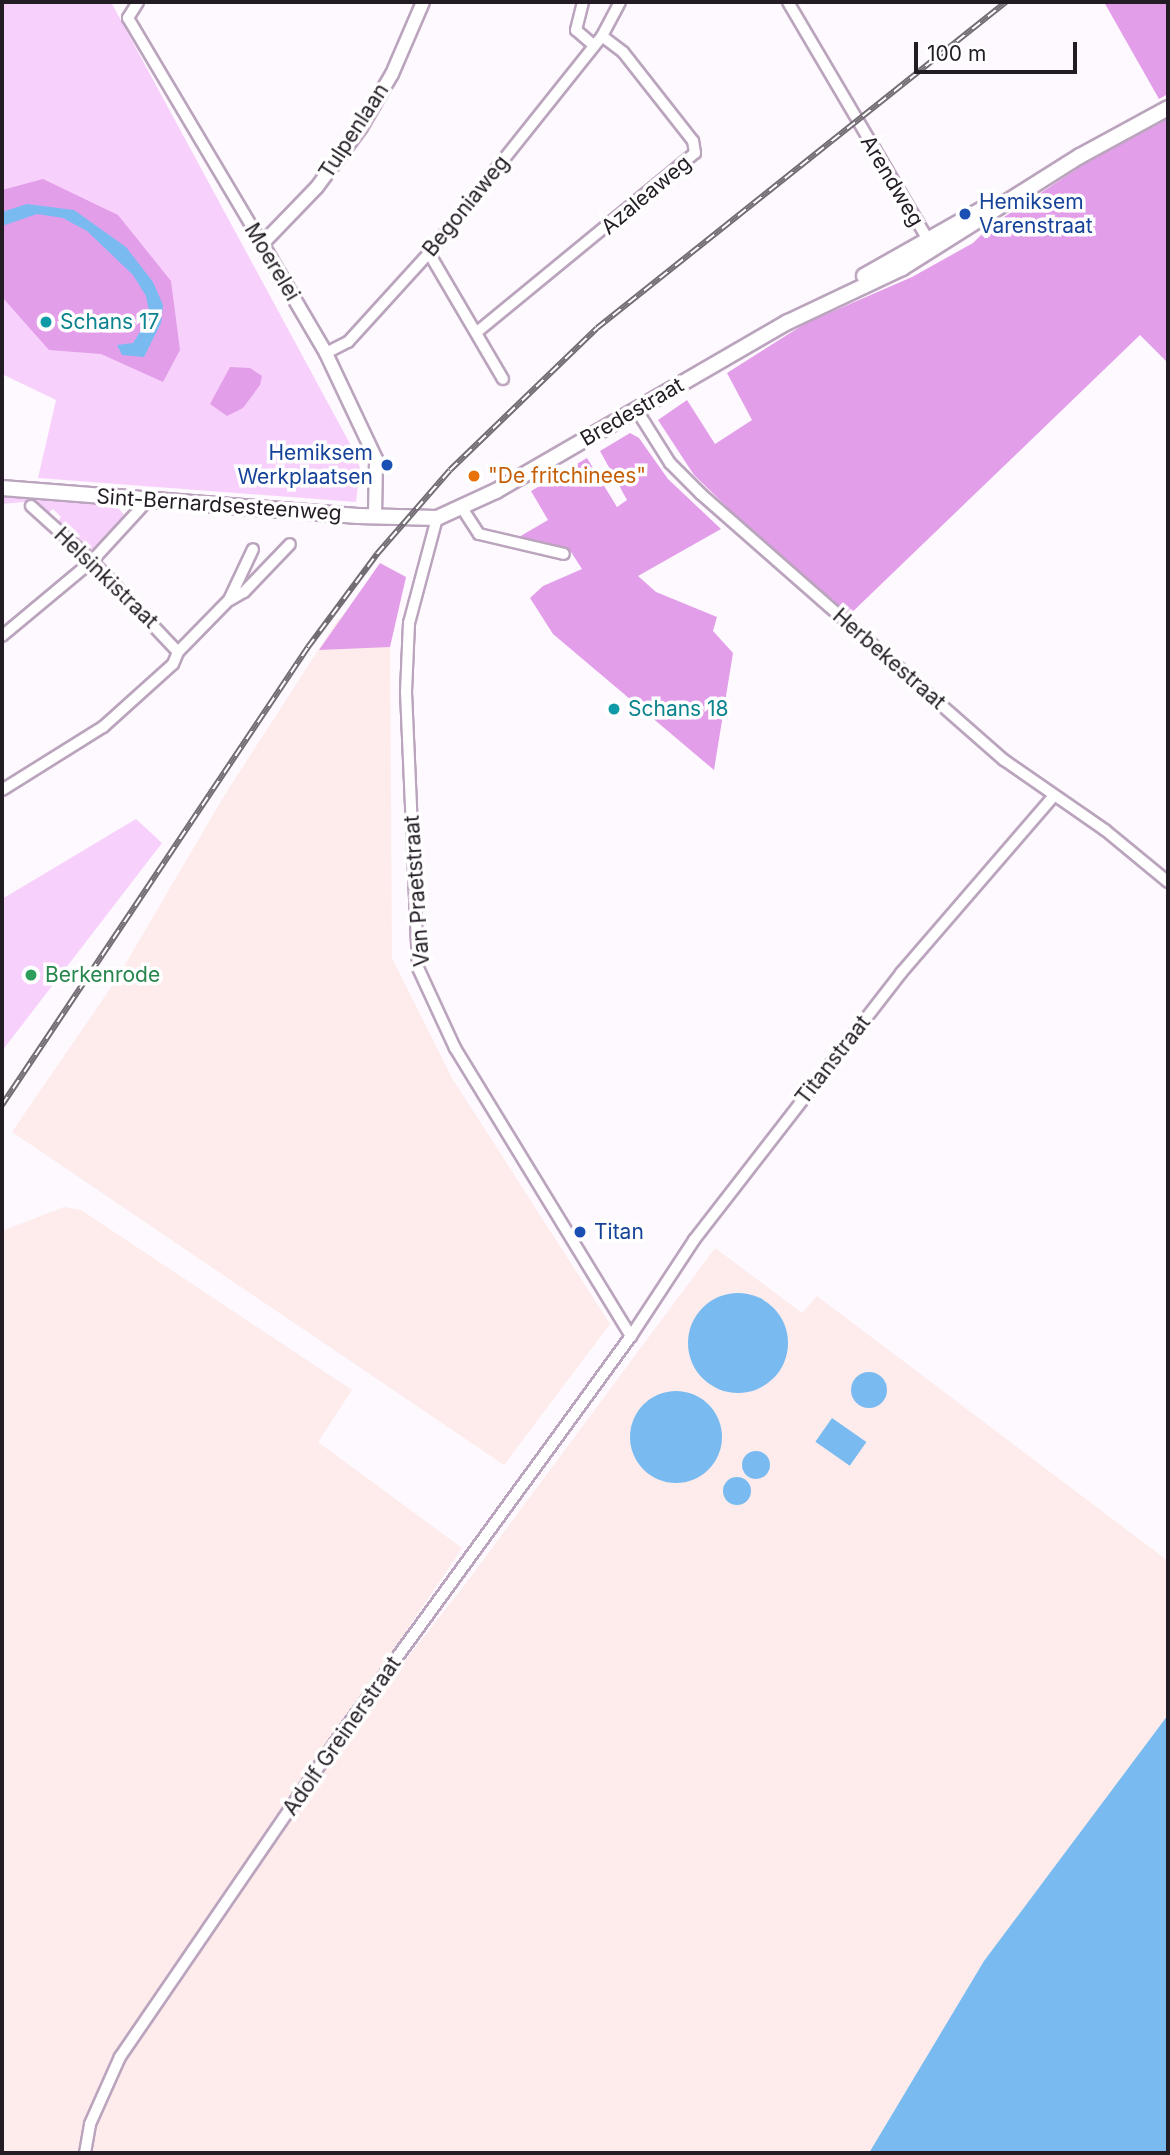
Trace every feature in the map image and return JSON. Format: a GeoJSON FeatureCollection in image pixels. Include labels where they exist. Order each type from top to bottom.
{"type":"FeatureCollection","features":[{"type":"Feature","properties":{"kind":"main road","name":"Bredestraat"},"geometry":{"type":"LineString","coordinates":[[437,518],[462,508],[928,240],[1168,108]]}},
{"type":"Feature","properties":{"kind":"main road","name":"Bredestraat"},"geometry":{"type":"LineString","coordinates":[[788,322],[902,268],[1080,156]]}},
{"type":"Feature","properties":{"kind":"main road","name":"Sint-Bernardsesteenweg"},"geometry":{"type":"LineString","coordinates":[[2,488],[375,517],[437,518]]}},
{"type":"Feature","properties":{"kind":"street","name":"Moerelei"},"geometry":{"type":"LineString","coordinates":[[138,2],[128,18],[326,353],[376,459],[375,517]]}},
{"type":"Feature","properties":{"kind":"street","name":"Tulpenlaan"},"geometry":{"type":"LineString","coordinates":[[262,244],[317,187],[361,127],[392,74],[423,2]]}},
{"type":"Feature","properties":{"kind":"street"},"geometry":{"type":"LineString","coordinates":[[583,2],[576,30],[593,45]]}},
{"type":"Feature","properties":{"kind":"street","name":"Arendweg"},"geometry":{"type":"LineString","coordinates":[[788,2],[928,240]]}},
{"type":"Feature","properties":{"kind":"street","name":"Begoniaweg"},"geometry":{"type":"LineString","coordinates":[[326,353],[348,342],[429,253],[602,36],[615,4]]}},
{"type":"Feature","properties":{"kind":"street","name":"Azaleaweg"},"geometry":{"type":"LineString","coordinates":[[477,332],[695,153],[692,141],[623,52],[602,36]]}},
{"type":"Feature","properties":{"kind":"street"},"geometry":{"type":"LineString","coordinates":[[429,253],[503,379]]}},
{"type":"Feature","properties":{"kind":"street","name":"Herbekestraat"},"geometry":{"type":"LineString","coordinates":[[636,409],[670,463],[701,494],[1004,760],[1053,797],[1105,830],[1168,882]]}},
{"type":"Feature","properties":{"kind":"street"},"geometry":{"type":"LineString","coordinates":[[2,636],[92,561],[148,500]]}},
{"type":"Feature","properties":{"kind":"street","name":"Helsinkistraat"},"geometry":{"type":"LineString","coordinates":[[31,506],[92,561],[178,652]]}},
{"type":"Feature","properties":{"kind":"street"},"geometry":{"type":"LineString","coordinates":[[462,508],[479,534],[564,554]]}},
{"type":"Feature","properties":{"kind":"street","name":"Van Praetstraat"},"geometry":{"type":"LineString","coordinates":[[437,518],[409,623],[406,692],[418,968],[455,1048],[631,1336]]}},
{"type":"Feature","properties":{"kind":"street"},"geometry":{"type":"LineString","coordinates":[[2,790],[103,727],[173,664],[178,652],[229,600],[244,592],[290,544]]}},
{"type":"Feature","properties":{"kind":"street"},"geometry":{"type":"LineString","coordinates":[[229,600],[253,549]]}},
{"type":"Feature","properties":{"kind":"street","name":"Titanstraat"},"geometry":{"type":"LineString","coordinates":[[631,1336],[694,1240],[901,973],[1053,797]]}},
{"type":"Feature","properties":{"kind":"street","name":"Adolf Greinerstraat"},"geometry":{"type":"LineString","coordinates":[[85,2153],[90,2124],[120,2057],[334,1744],[631,1336]]}},
{"type":"Feature","properties":{"kind":"shaded area"},"geometry":{"type":"Polygon","coordinates":[[[2,2],[111,2],[355,453],[360,468],[356,502],[38,478],[56,400],[2,374],[2,2]]]}},
{"type":"Feature","properties":{"kind":"shaded area"},"geometry":{"type":"Polygon","coordinates":[[[1104,2],[1168,2],[1168,94],[1159,99],[1104,2]]]}},
{"type":"Feature","properties":{"kind":"shaded area"},"geometry":{"type":"Polygon","coordinates":[[[1168,119],[1168,363],[1140,335],[844,620],[694,475],[658,420],[687,400],[715,444],[752,420],[727,373],[806,323],[912,277],[973,243],[984,232],[987,236],[1001,227],[998,221],[1089,161],[1168,119]]]}},
{"type":"Feature","properties":{"kind":"shaded area"},"geometry":{"type":"Polygon","coordinates":[[[43,179],[118,215],[171,281],[180,350],[163,382],[101,354],[49,350],[2,297],[2,190],[43,179]]]}},
{"type":"Feature","properties":{"kind":"shaded area"},"geometry":{"type":"Polygon","coordinates":[[[230,367],[250,368],[262,376],[260,385],[243,408],[227,416],[210,404],[230,367]]]}},
{"type":"Feature","properties":{"kind":"shaded area"},"geometry":{"type":"Polygon","coordinates":[[[630,433],[639,438],[668,479],[721,529],[638,576],[656,592],[717,617],[713,631],[733,653],[714,770],[553,634],[530,598],[543,586],[582,569],[571,552],[519,537],[548,520],[531,491],[587,458],[617,507],[627,500],[600,451],[630,433]]]}},
{"type":"Feature","properties":{"kind":"shaded area"},"geometry":{"type":"Polygon","coordinates":[[[2,495],[116,505],[124,515],[95,550],[78,546],[74,542],[80,536],[69,525],[62,530],[56,524],[61,517],[53,509],[47,514],[33,501],[2,504],[2,495]]]}},
{"type":"Feature","properties":{"kind":"shaded area"},"geometry":{"type":"Polygon","coordinates":[[[380,563],[406,577],[390,647],[319,650],[380,563]]]}},
{"type":"Feature","properties":{"kind":"shaded area"},"geometry":{"type":"Polygon","coordinates":[[[339,618],[390,640],[392,958],[452,1078],[610,1324],[504,1465],[12,1132],[116,980],[224,796],[339,618]]]}},
{"type":"Feature","properties":{"kind":"shaded area","name":"Berkenrode"},"geometry":{"type":"Polygon","coordinates":[[[136,819],[162,843],[2,1051],[2,899],[136,819]]]}},
{"type":"Feature","properties":{"kind":"shaded area"},"geometry":{"type":"Polygon","coordinates":[[[64,1207],[81,1210],[352,1390],[318,1442],[462,1548],[276,1825],[463,1587],[715,1248],[802,1313],[817,1296],[1168,1561],[1168,1747],[890,2153],[2,2153],[2,1231],[64,1207]]]}},
{"type":"Feature","properties":{"kind":"water"},"geometry":{"type":"Polygon","coordinates":[[[27,204],[74,210],[126,247],[153,282],[163,305],[161,323],[144,357],[122,355],[117,345],[133,343],[150,316],[146,296],[133,275],[87,231],[63,218],[37,214],[2,226],[2,212],[27,204]]]}},
{"type":"Feature","properties":{"kind":"water"},"geometry":{"type":"Polygon","coordinates":[[[738,1293],[757,1296],[774,1307],[785,1324],[788,1343],[785,1362],[774,1379],[757,1390],[738,1393],[719,1390],[702,1379],[691,1362],[688,1343],[691,1324],[702,1307],[719,1296],[738,1293]]]}},
{"type":"Feature","properties":{"kind":"water"},"geometry":{"type":"Polygon","coordinates":[[[869,1372],[882,1377],[887,1390],[882,1403],[869,1408],[856,1403],[851,1390],[856,1377],[869,1372]]]}},
{"type":"Feature","properties":{"kind":"water"},"geometry":{"type":"Polygon","coordinates":[[[676,1391],[694,1394],[709,1404],[719,1419],[722,1437],[719,1455],[709,1470],[694,1480],[676,1483],[658,1480],[643,1470],[633,1455],[630,1437],[633,1419],[643,1404],[658,1394],[676,1391]]]}},
{"type":"Feature","properties":{"kind":"water"},"geometry":{"type":"Polygon","coordinates":[[[832,1418],[866,1442],[850,1466],[815,1442],[832,1418]]]}},
{"type":"Feature","properties":{"kind":"water"},"geometry":{"type":"Polygon","coordinates":[[[756,1451],[766,1455],[770,1465],[766,1475],[756,1479],[746,1475],[742,1465],[746,1455],[756,1451]]]}},
{"type":"Feature","properties":{"kind":"water"},"geometry":{"type":"Polygon","coordinates":[[[737,1477],[747,1481],[751,1491],[747,1501],[737,1505],[727,1501],[723,1491],[727,1481],[737,1477]]]}},
{"type":"Feature","properties":{"kind":"water"},"geometry":{"type":"Polygon","coordinates":[[[1168,1715],[1168,2153],[869,2153],[984,1961],[1168,1715]]]}},
{"type":"Feature","properties":{"kind":"railway"},"geometry":{"type":"LineString","coordinates":[[2,1105],[308,647],[377,554],[450,470],[597,328],[1006,2]]}},
{"type":"Feature","properties":{"kind":"place","name":"Hemiksem Varenstraat"},"geometry":{"type":"Point","coordinates":[965,214]}},
{"type":"Feature","properties":{"kind":"place","name":"Schans 17"},"geometry":{"type":"Point","coordinates":[46,322]}},
{"type":"Feature","properties":{"kind":"place","name":"Hemiksem Werkplaatsen"},"geometry":{"type":"Point","coordinates":[387,465]}},
{"type":"Feature","properties":{"kind":"place","name":"\"De fritchinees\""},"geometry":{"type":"Point","coordinates":[474,476]}},
{"type":"Feature","properties":{"kind":"place","name":"Schans 18"},"geometry":{"type":"Point","coordinates":[614,709]}},
{"type":"Feature","properties":{"kind":"place","name":"Berkenrode"},"geometry":{"type":"Point","coordinates":[31,975]}},
{"type":"Feature","properties":{"kind":"place","name":"Titan"},"geometry":{"type":"Point","coordinates":[580,1232]}}]}
